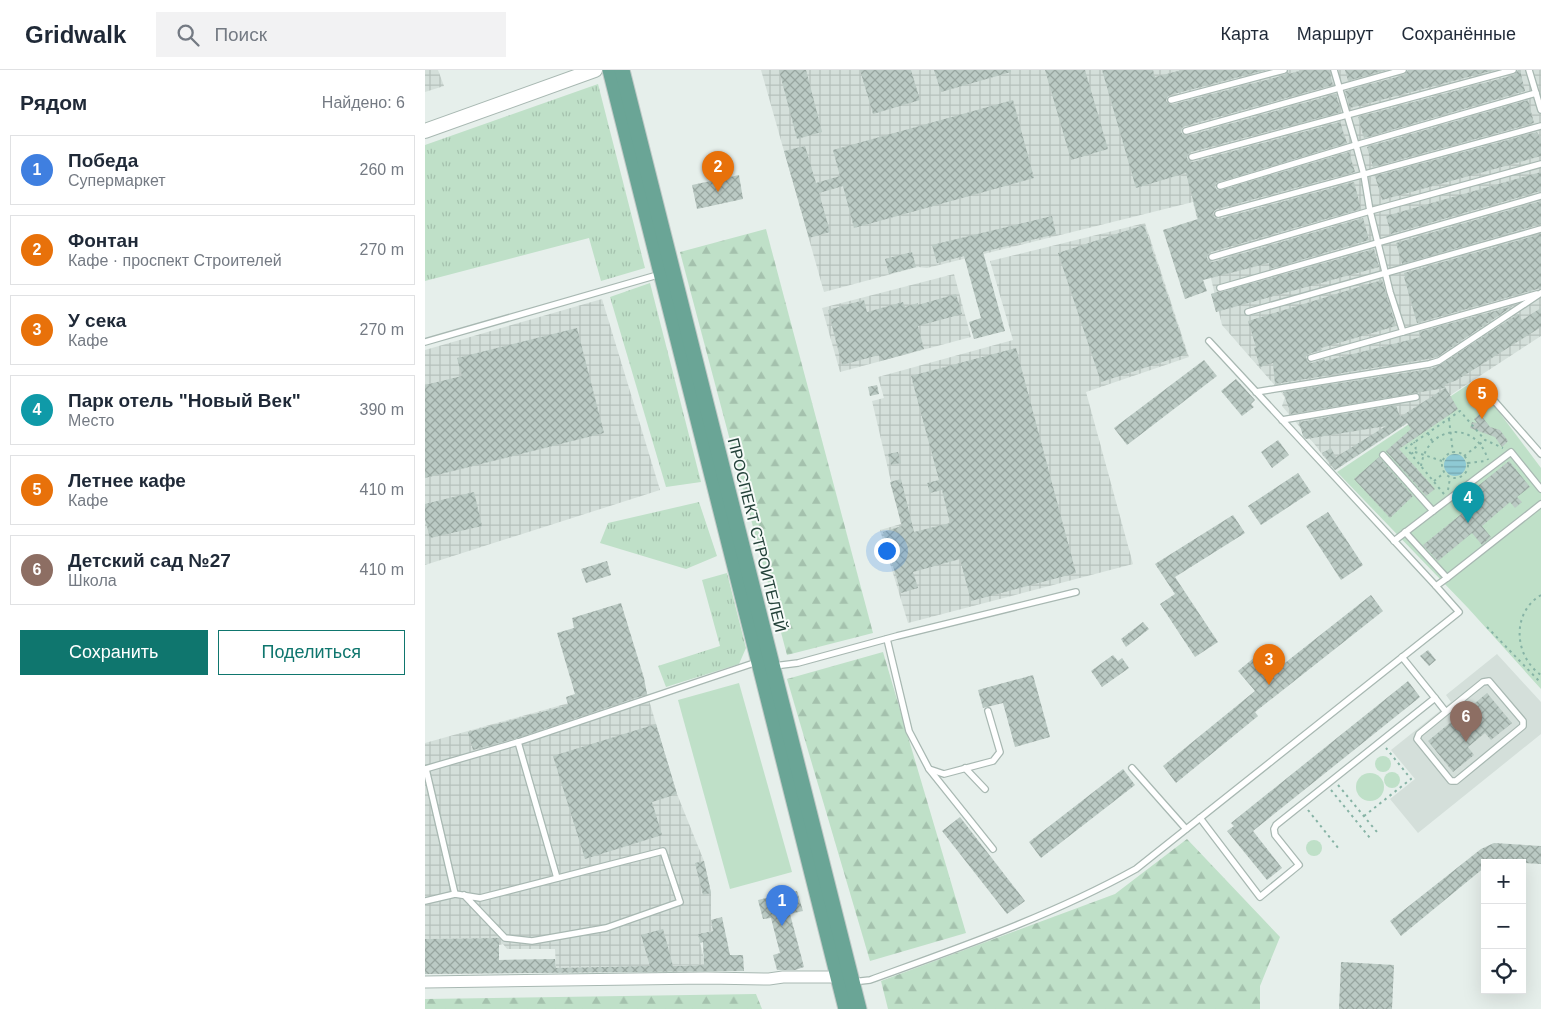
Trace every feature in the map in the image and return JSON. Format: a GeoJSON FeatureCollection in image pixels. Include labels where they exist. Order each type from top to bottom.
{"type":"FeatureCollection","features":[{"type":"Feature","properties":{"kind":"main road","name":"ПРОСПЕКТ СТРОИТЕЛЕЙ"},"geometry":{"type":"LineString","coordinates":[[610,70],[667,272]]}},
{"type":"Feature","properties":{"kind":"main road","name":"ПРОСПЕКТ СТРОИТЕЛЕЙ"},"geometry":{"type":"LineString","coordinates":[[622,70],[667,272],[844,982],[846,1009]]}},
{"type":"Feature","properties":{"kind":"main road","name":"ПРОСПЕКТ СТРОИТЕЛЕЙ"},"geometry":{"type":"LineString","coordinates":[[844,982],[859,1009]]}},
{"type":"Feature","properties":{"kind":"street"},"geometry":{"type":"LineString","coordinates":[[425,131],[595,70]]}},
{"type":"Feature","properties":{"kind":"street"},"geometry":{"type":"LineString","coordinates":[[425,982],[706,978],[769,979],[783,977],[844,982]]}},
{"type":"Feature","properties":{"kind":"lane"},"geometry":{"type":"LineString","coordinates":[[1171,100],[1284,70]]}},
{"type":"Feature","properties":{"kind":"lane"},"geometry":{"type":"LineString","coordinates":[[1334,70],[1356,145],[1370,211],[1403,332]]}},
{"type":"Feature","properties":{"kind":"lane"},"geometry":{"type":"LineString","coordinates":[[1186,131],[1403,70]]}},
{"type":"Feature","properties":{"kind":"lane"},"geometry":{"type":"LineString","coordinates":[[1192,157],[1513,70]]}},
{"type":"Feature","properties":{"kind":"lane"},"geometry":{"type":"LineString","coordinates":[[1529,70],[1541,110]]}},
{"type":"Feature","properties":{"kind":"lane"},"geometry":{"type":"LineString","coordinates":[[1220,186],[1536,93]]}},
{"type":"Feature","properties":{"kind":"lane"},"geometry":{"type":"LineString","coordinates":[[1218,214],[1541,126]]}},
{"type":"Feature","properties":{"kind":"lane"},"geometry":{"type":"LineString","coordinates":[[1212,257],[1541,164]]}},
{"type":"Feature","properties":{"kind":"lane"},"geometry":{"type":"LineString","coordinates":[[1220,288],[1541,196]]}},
{"type":"Feature","properties":{"kind":"lane"},"geometry":{"type":"LineString","coordinates":[[1248,312],[1541,229]]}},
{"type":"Feature","properties":{"kind":"lane"},"geometry":{"type":"LineString","coordinates":[[425,342],[667,272]]}},
{"type":"Feature","properties":{"kind":"lane"},"geometry":{"type":"LineString","coordinates":[[1311,358],[1540,293]]}},
{"type":"Feature","properties":{"kind":"lane"},"geometry":{"type":"LineString","coordinates":[[1256,392],[1434,363],[1525,305],[1540,293]]}},
{"type":"Feature","properties":{"kind":"lane"},"geometry":{"type":"LineString","coordinates":[[844,982],[871,980],[983,939],[1046,914],[1098,890],[1136,869],[1459,612],[1209,341]]}},
{"type":"Feature","properties":{"kind":"lane"},"geometry":{"type":"LineString","coordinates":[[1490,396],[1541,454]]}},
{"type":"Feature","properties":{"kind":"lane"},"geometry":{"type":"LineString","coordinates":[[1282,420],[1416,397]]}},
{"type":"Feature","properties":{"kind":"lane"},"geometry":{"type":"LineString","coordinates":[[1394,541],[1511,452],[1541,489]]}},
{"type":"Feature","properties":{"kind":"lane"},"geometry":{"type":"LineString","coordinates":[[1383,455],[1433,512]]}},
{"type":"Feature","properties":{"kind":"lane"},"geometry":{"type":"LineString","coordinates":[[1436,586],[1541,504]]}},
{"type":"Feature","properties":{"kind":"lane"},"geometry":{"type":"LineString","coordinates":[[1405,532],[1447,578]]}},
{"type":"Feature","properties":{"kind":"lane"},"geometry":{"type":"LineString","coordinates":[[455,894],[426,769],[518,742],[765,663],[798,663],[1076,592]]}},
{"type":"Feature","properties":{"kind":"lane"},"geometry":{"type":"LineString","coordinates":[[887,639],[909,731],[929,769],[993,848]]}},
{"type":"Feature","properties":{"kind":"lane"},"geometry":{"type":"LineString","coordinates":[[1402,657],[1446,712]]}},
{"type":"Feature","properties":{"kind":"lane"},"geometry":{"type":"LineString","coordinates":[[1489,681],[1523,721],[1523,726],[1454,782],[1450,780],[1417,739],[1419,734],[1446,712],[1483,682],[1489,681]]}},
{"type":"Feature","properties":{"kind":"lane"},"geometry":{"type":"LineString","coordinates":[[1200,818],[1260,897],[1299,865],[1275,836],[1274,829],[1276,825],[1435,698]]}},
{"type":"Feature","properties":{"kind":"lane"},"geometry":{"type":"LineString","coordinates":[[929,769],[945,774],[993,761],[1000,752],[988,711]]}},
{"type":"Feature","properties":{"kind":"lane"},"geometry":{"type":"LineString","coordinates":[[518,742],[557,878]]}},
{"type":"Feature","properties":{"kind":"lane"},"geometry":{"type":"LineString","coordinates":[[965,768],[985,790]]}},
{"type":"Feature","properties":{"kind":"lane"},"geometry":{"type":"LineString","coordinates":[[1132,768],[1186,829]]}},
{"type":"Feature","properties":{"kind":"lane"},"geometry":{"type":"LineString","coordinates":[[425,901],[455,894],[464,895],[480,898],[663,850],[680,902],[606,928],[532,941],[505,938],[464,895]]}},
{"type":"Feature","properties":{"kind":"path"},"geometry":{"type":"LineString","coordinates":[[1450,478],[1446,496],[1405,448],[1460,411],[1485,440],[1511,452]]}},
{"type":"Feature","properties":{"kind":"path"},"geometry":{"type":"LineString","coordinates":[[1449,419],[1453,453]]}},
{"type":"Feature","properties":{"kind":"path"},"geometry":{"type":"LineString","coordinates":[[1421,466],[1423,454],[1432,441],[1443,435],[1460,432],[1469,435],[1479,443],[1484,450],[1489,469]]}},
{"type":"Feature","properties":{"kind":"path"},"geometry":{"type":"LineString","coordinates":[[1428,433],[1432,441]]}},
{"type":"Feature","properties":{"kind":"path"},"geometry":{"type":"LineString","coordinates":[[1464,456],[1485,440]]}},
{"type":"Feature","properties":{"kind":"path"},"geometry":{"type":"LineString","coordinates":[[1414,442],[1415,452]]}},
{"type":"Feature","properties":{"kind":"path"},"geometry":{"type":"LineString","coordinates":[[1411,454],[1415,452],[1423,454],[1442,462]]}},
{"type":"Feature","properties":{"kind":"path"},"geometry":{"type":"LineString","coordinates":[[1457,452],[1464,456],[1468,463],[1467,473],[1459,478],[1450,478],[1444,473],[1442,462],[1446,456],[1453,453],[1457,452]]}},
{"type":"Feature","properties":{"kind":"path"},"geometry":{"type":"LineString","coordinates":[[1468,463],[1488,461]]}},
{"type":"Feature","properties":{"kind":"path"},"geometry":{"type":"LineString","coordinates":[[1434,481],[1444,473]]}},
{"type":"Feature","properties":{"kind":"path"},"geometry":{"type":"LineString","coordinates":[[1541,594],[1530,604],[1523,616],[1520,624],[1519,638],[1522,652],[1532,668],[1541,675]]}},
{"type":"Feature","properties":{"kind":"path"},"geometry":{"type":"LineString","coordinates":[[1537,597],[1541,601]]}},
{"type":"Feature","properties":{"kind":"path"},"geometry":{"type":"LineString","coordinates":[[1487,627],[1541,683]]}},
{"type":"Feature","properties":{"kind":"path"},"geometry":{"type":"LineString","coordinates":[[1364,816],[1411,779],[1381,741]]}},
{"type":"Feature","properties":{"kind":"path"},"geometry":{"type":"LineString","coordinates":[[1334,779],[1377,832]]}},
{"type":"Feature","properties":{"kind":"path"},"geometry":{"type":"LineString","coordinates":[[1327,784],[1370,838]]}},
{"type":"Feature","properties":{"kind":"path"},"geometry":{"type":"LineString","coordinates":[[1306,808],[1339,849]]}},
{"type":"Feature","properties":{"kind":"shaded area"},"geometry":{"type":"Polygon","coordinates":[[[425,70],[438,70],[444,86],[425,92],[425,70]]]}},
{"type":"Feature","properties":{"kind":"shaded area"},"geometry":{"type":"Polygon","coordinates":[[[761,70],[1541,70],[1541,336],[1334,471],[1316,446],[1282,406],[1285,397],[1222,325],[1193,202],[927,268],[918,267],[824,292],[761,70]]]}},
{"type":"Feature","properties":{"kind":"shaded area"},"geometry":{"type":"Polygon","coordinates":[[[1145,223],[1189,357],[1086,392],[1133,564],[908,623],[880,530],[901,524],[872,401],[884,398],[878,377],[1013,340],[990,261],[1145,223]]]}},
{"type":"Feature","properties":{"kind":"shaded area"},"geometry":{"type":"Polygon","coordinates":[[[954,274],[971,337],[840,372],[822,308],[954,274]]]}},
{"type":"Feature","properties":{"kind":"shaded area"},"geometry":{"type":"Polygon","coordinates":[[[602,299],[660,490],[425,565],[425,350],[602,299]]]}},
{"type":"Feature","properties":{"kind":"shaded area"},"geometry":{"type":"Polygon","coordinates":[[[1497,654],[1541,702],[1541,734],[1418,833],[1390,799],[1415,779],[1391,750],[1451,702],[1446,695],[1497,654]]]}},
{"type":"Feature","properties":{"kind":"shaded area"},"geometry":{"type":"Polygon","coordinates":[[[645,687],[677,794],[704,861],[711,893],[713,931],[698,934],[704,965],[556,968],[555,949],[507,949],[503,944],[499,945],[499,938],[425,939],[425,743],[601,694],[645,687]]]}},
{"type":"Feature","properties":{"kind":"green space"},"geometry":{"type":"Polygon","coordinates":[[[598,84],[645,268],[601,281],[589,238],[425,281],[425,145],[598,84]]]}},
{"type":"Feature","properties":{"kind":"green space"},"geometry":{"type":"Polygon","coordinates":[[[766,229],[873,633],[787,655],[680,252],[766,229]]]}},
{"type":"Feature","properties":{"kind":"green space"},"geometry":{"type":"Polygon","coordinates":[[[650,283],[701,482],[666,487],[610,297],[650,283]]]}},
{"type":"Feature","properties":{"kind":"green space"},"geometry":{"type":"Polygon","coordinates":[[[1475,380],[1541,468],[1541,689],[1468,608],[1337,472],[1475,380]]]}},
{"type":"Feature","properties":{"kind":"green space"},"geometry":{"type":"Polygon","coordinates":[[[699,502],[717,556],[686,569],[600,543],[608,523],[699,502]]]}},
{"type":"Feature","properties":{"kind":"green space"},"geometry":{"type":"Polygon","coordinates":[[[727,573],[746,648],[739,664],[666,687],[658,666],[720,646],[702,580],[727,573]]]}},
{"type":"Feature","properties":{"kind":"green space"},"geometry":{"type":"Polygon","coordinates":[[[883,652],[966,933],[870,961],[787,679],[883,652]]]}},
{"type":"Feature","properties":{"kind":"green space"},"geometry":{"type":"Polygon","coordinates":[[[739,683],[792,872],[730,889],[678,700],[739,683]]]}},
{"type":"Feature","properties":{"kind":"green space"},"geometry":{"type":"Polygon","coordinates":[[[1383,756],[1391,764],[1383,772],[1375,764],[1383,756]]]}},
{"type":"Feature","properties":{"kind":"green space"},"geometry":{"type":"Polygon","coordinates":[[[1392,772],[1400,780],[1392,788],[1384,780],[1392,772]]]}},
{"type":"Feature","properties":{"kind":"green space"},"geometry":{"type":"Polygon","coordinates":[[[1370,773],[1380,777],[1384,787],[1380,797],[1370,801],[1360,797],[1356,787],[1360,777],[1370,773]]]}},
{"type":"Feature","properties":{"kind":"green space"},"geometry":{"type":"Polygon","coordinates":[[[1187,839],[1280,937],[1260,986],[1260,1009],[888,1009],[881,981],[1115,894],[1187,839]]]}},
{"type":"Feature","properties":{"kind":"green space"},"geometry":{"type":"Polygon","coordinates":[[[1314,840],[1322,848],[1314,856],[1306,848],[1314,840]]]}},
{"type":"Feature","properties":{"kind":"green space"},"geometry":{"type":"Polygon","coordinates":[[[756,994],[762,1009],[425,1009],[425,999],[756,994]]]}},
{"type":"Feature","properties":{"kind":"water"},"geometry":{"type":"Polygon","coordinates":[[[1455,454],[1463,457],[1466,465],[1463,473],[1455,476],[1447,473],[1444,465],[1447,457],[1455,454]]]}},
{"type":"Feature","properties":{"kind":"building"},"geometry":{"type":"Polygon","coordinates":[[[779,70],[806,70],[822,132],[797,139],[779,70]]]}},
{"type":"Feature","properties":{"kind":"building"},"geometry":{"type":"Polygon","coordinates":[[[860,70],[911,70],[920,100],[873,114],[860,70]]]}},
{"type":"Feature","properties":{"kind":"building"},"geometry":{"type":"Polygon","coordinates":[[[934,70],[1011,70],[1011,72],[941,92],[934,70]]]}},
{"type":"Feature","properties":{"kind":"building"},"geometry":{"type":"Polygon","coordinates":[[[1045,70],[1085,70],[1108,149],[1071,160],[1045,70]]]}},
{"type":"Feature","properties":{"kind":"building"},"geometry":{"type":"Polygon","coordinates":[[[1102,70],[1153,70],[1155,77],[1182,70],[1266,70],[1170,95],[1166,101],[1170,105],[1285,75],[1288,72],[1289,74],[1302,70],[1329,70],[1333,85],[1185,126],[1181,132],[1187,136],[1336,94],[1341,111],[1338,113],[1191,152],[1187,158],[1193,162],[1340,122],[1347,143],[1216,183],[1215,187],[1217,190],[1221,190],[1349,152],[1355,172],[1217,209],[1213,215],[1219,219],[1354,182],[1361,209],[1211,252],[1207,258],[1213,262],[1363,218],[1369,240],[1270,269],[1269,263],[1203,280],[1207,291],[1185,299],[1163,230],[1198,219],[1186,173],[1136,188],[1102,70]]]}},
{"type":"Feature","properties":{"kind":"building"},"geometry":{"type":"Polygon","coordinates":[[[1345,70],[1386,70],[1348,81],[1345,70]]]}},
{"type":"Feature","properties":{"kind":"building"},"geometry":{"type":"Polygon","coordinates":[[[1408,70],[1495,70],[1350,108],[1345,91],[1404,75],[1408,70]]]}},
{"type":"Feature","properties":{"kind":"building"},"geometry":{"type":"Polygon","coordinates":[[[1520,70],[1525,91],[1364,138],[1358,117],[1514,75],[1520,70]]]}},
{"type":"Feature","properties":{"kind":"building"},"geometry":{"type":"Polygon","coordinates":[[[1013,100],[1034,178],[854,228],[843,186],[819,193],[830,232],[809,238],[784,151],[805,146],[816,183],[840,176],[833,150],[1013,100]]]}},
{"type":"Feature","properties":{"kind":"building"},"geometry":{"type":"Polygon","coordinates":[[[1528,100],[1534,123],[1373,167],[1367,147],[1528,100]]]}},
{"type":"Feature","properties":{"kind":"building"},"geometry":{"type":"Polygon","coordinates":[[[1537,132],[1541,140],[1541,156],[1382,200],[1375,176],[1537,132]]]}},
{"type":"Feature","properties":{"kind":"building"},"geometry":{"type":"Polygon","coordinates":[[[1541,172],[1541,191],[1391,234],[1386,216],[1541,172]]]}},
{"type":"Feature","properties":{"kind":"building"},"geometry":{"type":"Polygon","coordinates":[[[739,175],[743,199],[697,209],[692,185],[739,175]]]}},
{"type":"Feature","properties":{"kind":"building"},"geometry":{"type":"Polygon","coordinates":[[[1541,201],[1541,224],[1402,264],[1396,243],[1541,201]]]}},
{"type":"Feature","properties":{"kind":"building"},"geometry":{"type":"Polygon","coordinates":[[[1052,216],[1056,234],[983,252],[1005,331],[974,339],[969,322],[981,318],[964,256],[937,263],[932,245],[1052,216]]]}},
{"type":"Feature","properties":{"kind":"building"},"geometry":{"type":"Polygon","coordinates":[[[1144,225],[1187,354],[1101,382],[1058,253],[1144,225]]]}},
{"type":"Feature","properties":{"kind":"building"},"geometry":{"type":"Polygon","coordinates":[[[1541,234],[1541,288],[1417,323],[1404,273],[1541,234]]]}},
{"type":"Feature","properties":{"kind":"building"},"geometry":{"type":"Polygon","coordinates":[[[1374,249],[1379,267],[1216,312],[1211,294],[1374,249]]]}},
{"type":"Feature","properties":{"kind":"building"},"geometry":{"type":"Polygon","coordinates":[[[912,252],[916,267],[889,274],[885,259],[912,252]]]}},
{"type":"Feature","properties":{"kind":"building"},"geometry":{"type":"Polygon","coordinates":[[[1382,280],[1396,326],[1321,348],[1322,350],[1308,354],[1306,357],[1308,362],[1312,363],[1324,359],[1325,361],[1421,337],[1419,332],[1513,306],[1437,357],[1275,384],[1273,363],[1260,367],[1248,321],[1382,280]]]}},
{"type":"Feature","properties":{"kind":"building"},"geometry":{"type":"Polygon","coordinates":[[[956,294],[962,314],[918,326],[924,349],[881,361],[879,355],[842,365],[828,310],[864,300],[867,312],[903,302],[905,307],[918,303],[918,305],[956,294]]]}},
{"type":"Feature","properties":{"kind":"building"},"geometry":{"type":"Polygon","coordinates":[[[1541,308],[1541,327],[1457,380],[1444,385],[1458,409],[1399,449],[1435,489],[1426,496],[1386,451],[1411,429],[1407,423],[1335,470],[1322,453],[1331,448],[1336,457],[1386,426],[1306,439],[1303,436],[1299,422],[1396,405],[1400,417],[1445,388],[1291,414],[1283,392],[1430,369],[1440,365],[1518,314],[1522,320],[1541,308]]]}},
{"type":"Feature","properties":{"kind":"building"},"geometry":{"type":"Polygon","coordinates":[[[577,328],[604,433],[425,478],[425,385],[462,376],[457,358],[577,328]]]}},
{"type":"Feature","properties":{"kind":"building"},"geometry":{"type":"Polygon","coordinates":[[[1016,348],[1076,573],[971,601],[960,559],[913,572],[918,588],[901,593],[883,532],[902,526],[890,482],[901,479],[914,532],[950,523],[942,490],[930,493],[927,483],[939,480],[911,376],[1016,348]]]}},
{"type":"Feature","properties":{"kind":"building"},"geometry":{"type":"Polygon","coordinates":[[[1204,360],[1217,376],[1127,445],[1114,428],[1204,360]]]}},
{"type":"Feature","properties":{"kind":"building"},"geometry":{"type":"Polygon","coordinates":[[[1236,379],[1255,400],[1251,404],[1254,407],[1242,416],[1221,391],[1236,379]]]}},
{"type":"Feature","properties":{"kind":"building"},"geometry":{"type":"Polygon","coordinates":[[[877,385],[879,394],[870,396],[868,387],[877,385]]]}},
{"type":"Feature","properties":{"kind":"building"},"geometry":{"type":"Polygon","coordinates":[[[1480,414],[1490,427],[1500,430],[1508,441],[1502,447],[1495,437],[1470,428],[1472,422],[1477,423],[1474,419],[1480,414]]]}},
{"type":"Feature","properties":{"kind":"building"},"geometry":{"type":"Polygon","coordinates":[[[1278,440],[1289,455],[1272,468],[1261,452],[1278,440]]]}},
{"type":"Feature","properties":{"kind":"building"},"geometry":{"type":"Polygon","coordinates":[[[898,452],[901,463],[891,465],[888,454],[898,452]]]}},
{"type":"Feature","properties":{"kind":"building"},"geometry":{"type":"Polygon","coordinates":[[[1379,457],[1413,496],[1390,518],[1354,479],[1379,457]]]}},
{"type":"Feature","properties":{"kind":"building"},"geometry":{"type":"Polygon","coordinates":[[[1509,461],[1530,487],[1517,497],[1522,502],[1515,508],[1510,502],[1482,526],[1491,537],[1482,545],[1472,533],[1438,561],[1423,545],[1475,503],[1468,494],[1509,461]]]}},
{"type":"Feature","properties":{"kind":"building"},"geometry":{"type":"Polygon","coordinates":[[[1298,473],[1311,492],[1261,525],[1248,506],[1298,473]]]}},
{"type":"Feature","properties":{"kind":"building"},"geometry":{"type":"Polygon","coordinates":[[[474,492],[482,526],[430,538],[425,519],[425,504],[474,492]]]}},
{"type":"Feature","properties":{"kind":"building"},"geometry":{"type":"Polygon","coordinates":[[[1328,512],[1363,565],[1341,580],[1306,526],[1328,512]]]}},
{"type":"Feature","properties":{"kind":"building"},"geometry":{"type":"Polygon","coordinates":[[[1233,515],[1245,533],[1175,577],[1218,642],[1195,657],[1160,604],[1175,594],[1155,564],[1233,515]]]}},
{"type":"Feature","properties":{"kind":"building"},"geometry":{"type":"Polygon","coordinates":[[[607,561],[611,575],[586,583],[581,569],[607,561]]]}},
{"type":"Feature","properties":{"kind":"building"},"geometry":{"type":"Polygon","coordinates":[[[1371,595],[1383,611],[1255,712],[1258,716],[1176,783],[1163,766],[1255,691],[1238,671],[1261,652],[1276,670],[1371,595]]]}},
{"type":"Feature","properties":{"kind":"building"},"geometry":{"type":"Polygon","coordinates":[[[621,603],[644,678],[647,694],[517,738],[473,750],[468,732],[568,705],[566,697],[575,694],[557,633],[574,628],[572,618],[621,603]]]}},
{"type":"Feature","properties":{"kind":"building"},"geometry":{"type":"Polygon","coordinates":[[[1143,622],[1149,629],[1126,647],[1121,639],[1143,622]]]}},
{"type":"Feature","properties":{"kind":"building"},"geometry":{"type":"Polygon","coordinates":[[[1428,650],[1436,660],[1429,666],[1420,656],[1428,650]]]}},
{"type":"Feature","properties":{"kind":"building"},"geometry":{"type":"Polygon","coordinates":[[[1113,655],[1118,661],[1122,658],[1129,668],[1102,687],[1091,671],[1113,655]]]}},
{"type":"Feature","properties":{"kind":"building"},"geometry":{"type":"Polygon","coordinates":[[[1033,675],[1050,737],[1015,747],[1003,703],[983,708],[978,690],[1033,675]]]}},
{"type":"Feature","properties":{"kind":"building"},"geometry":{"type":"Polygon","coordinates":[[[1408,681],[1420,697],[1253,831],[1282,868],[1267,880],[1227,831],[1234,826],[1231,823],[1408,681]]]}},
{"type":"Feature","properties":{"kind":"building"},"geometry":{"type":"Polygon","coordinates":[[[1487,693],[1512,723],[1491,740],[1485,733],[1468,747],[1474,755],[1453,772],[1428,741],[1451,722],[1459,728],[1473,717],[1468,709],[1487,693]]]}},
{"type":"Feature","properties":{"kind":"building"},"geometry":{"type":"Polygon","coordinates":[[[656,724],[677,794],[652,802],[662,835],[585,859],[553,756],[656,724]]]}},
{"type":"Feature","properties":{"kind":"building"},"geometry":{"type":"Polygon","coordinates":[[[1123,769],[1135,785],[1041,858],[1029,842],[1123,769]]]}},
{"type":"Feature","properties":{"kind":"building"},"geometry":{"type":"Polygon","coordinates":[[[960,817],[1025,901],[1007,914],[942,831],[960,817]]]}},
{"type":"Feature","properties":{"kind":"building"},"geometry":{"type":"Polygon","coordinates":[[[1494,843],[1541,846],[1541,864],[1526,863],[1526,859],[1481,859],[1481,870],[1401,936],[1390,921],[1481,849],[1494,843]]]}},
{"type":"Feature","properties":{"kind":"building"},"geometry":{"type":"Polygon","coordinates":[[[704,861],[711,893],[703,895],[695,863],[704,861]]]}},
{"type":"Feature","properties":{"kind":"building"},"geometry":{"type":"Polygon","coordinates":[[[797,891],[803,911],[790,914],[804,967],[795,970],[777,970],[773,955],[780,953],[771,918],[763,919],[758,900],[797,891]]]}},
{"type":"Feature","properties":{"kind":"building"},"geometry":{"type":"Polygon","coordinates":[[[722,917],[730,955],[743,955],[744,971],[425,974],[425,939],[499,938],[499,960],[555,959],[556,968],[650,966],[641,935],[663,929],[673,966],[704,965],[703,942],[700,943],[698,934],[713,931],[711,920],[722,917]]]}},
{"type":"Feature","properties":{"kind":"building"},"geometry":{"type":"Polygon","coordinates":[[[1341,962],[1394,965],[1392,1009],[1339,1009],[1341,962]]]}},
{"type":"Feature","properties":{"kind":"place","name":"Фонтан"},"geometry":{"type":"Point","coordinates":[718,192]}},
{"type":"Feature","properties":{"kind":"place","name":"Летнее кафе"},"geometry":{"type":"Point","coordinates":[1482,419]}},
{"type":"Feature","properties":{"kind":"place","name":"Парк отель \"Новый Век\""},"geometry":{"type":"Point","coordinates":[1468,523]}},
{"type":"Feature","properties":{"kind":"place","name":"У сека"},"geometry":{"type":"Point","coordinates":[1269,685]}},
{"type":"Feature","properties":{"kind":"place","name":"Детский сад №27"},"geometry":{"type":"Point","coordinates":[1466,742]}},
{"type":"Feature","properties":{"kind":"place","name":"Победа"},"geometry":{"type":"Point","coordinates":[782,926]}}]}
